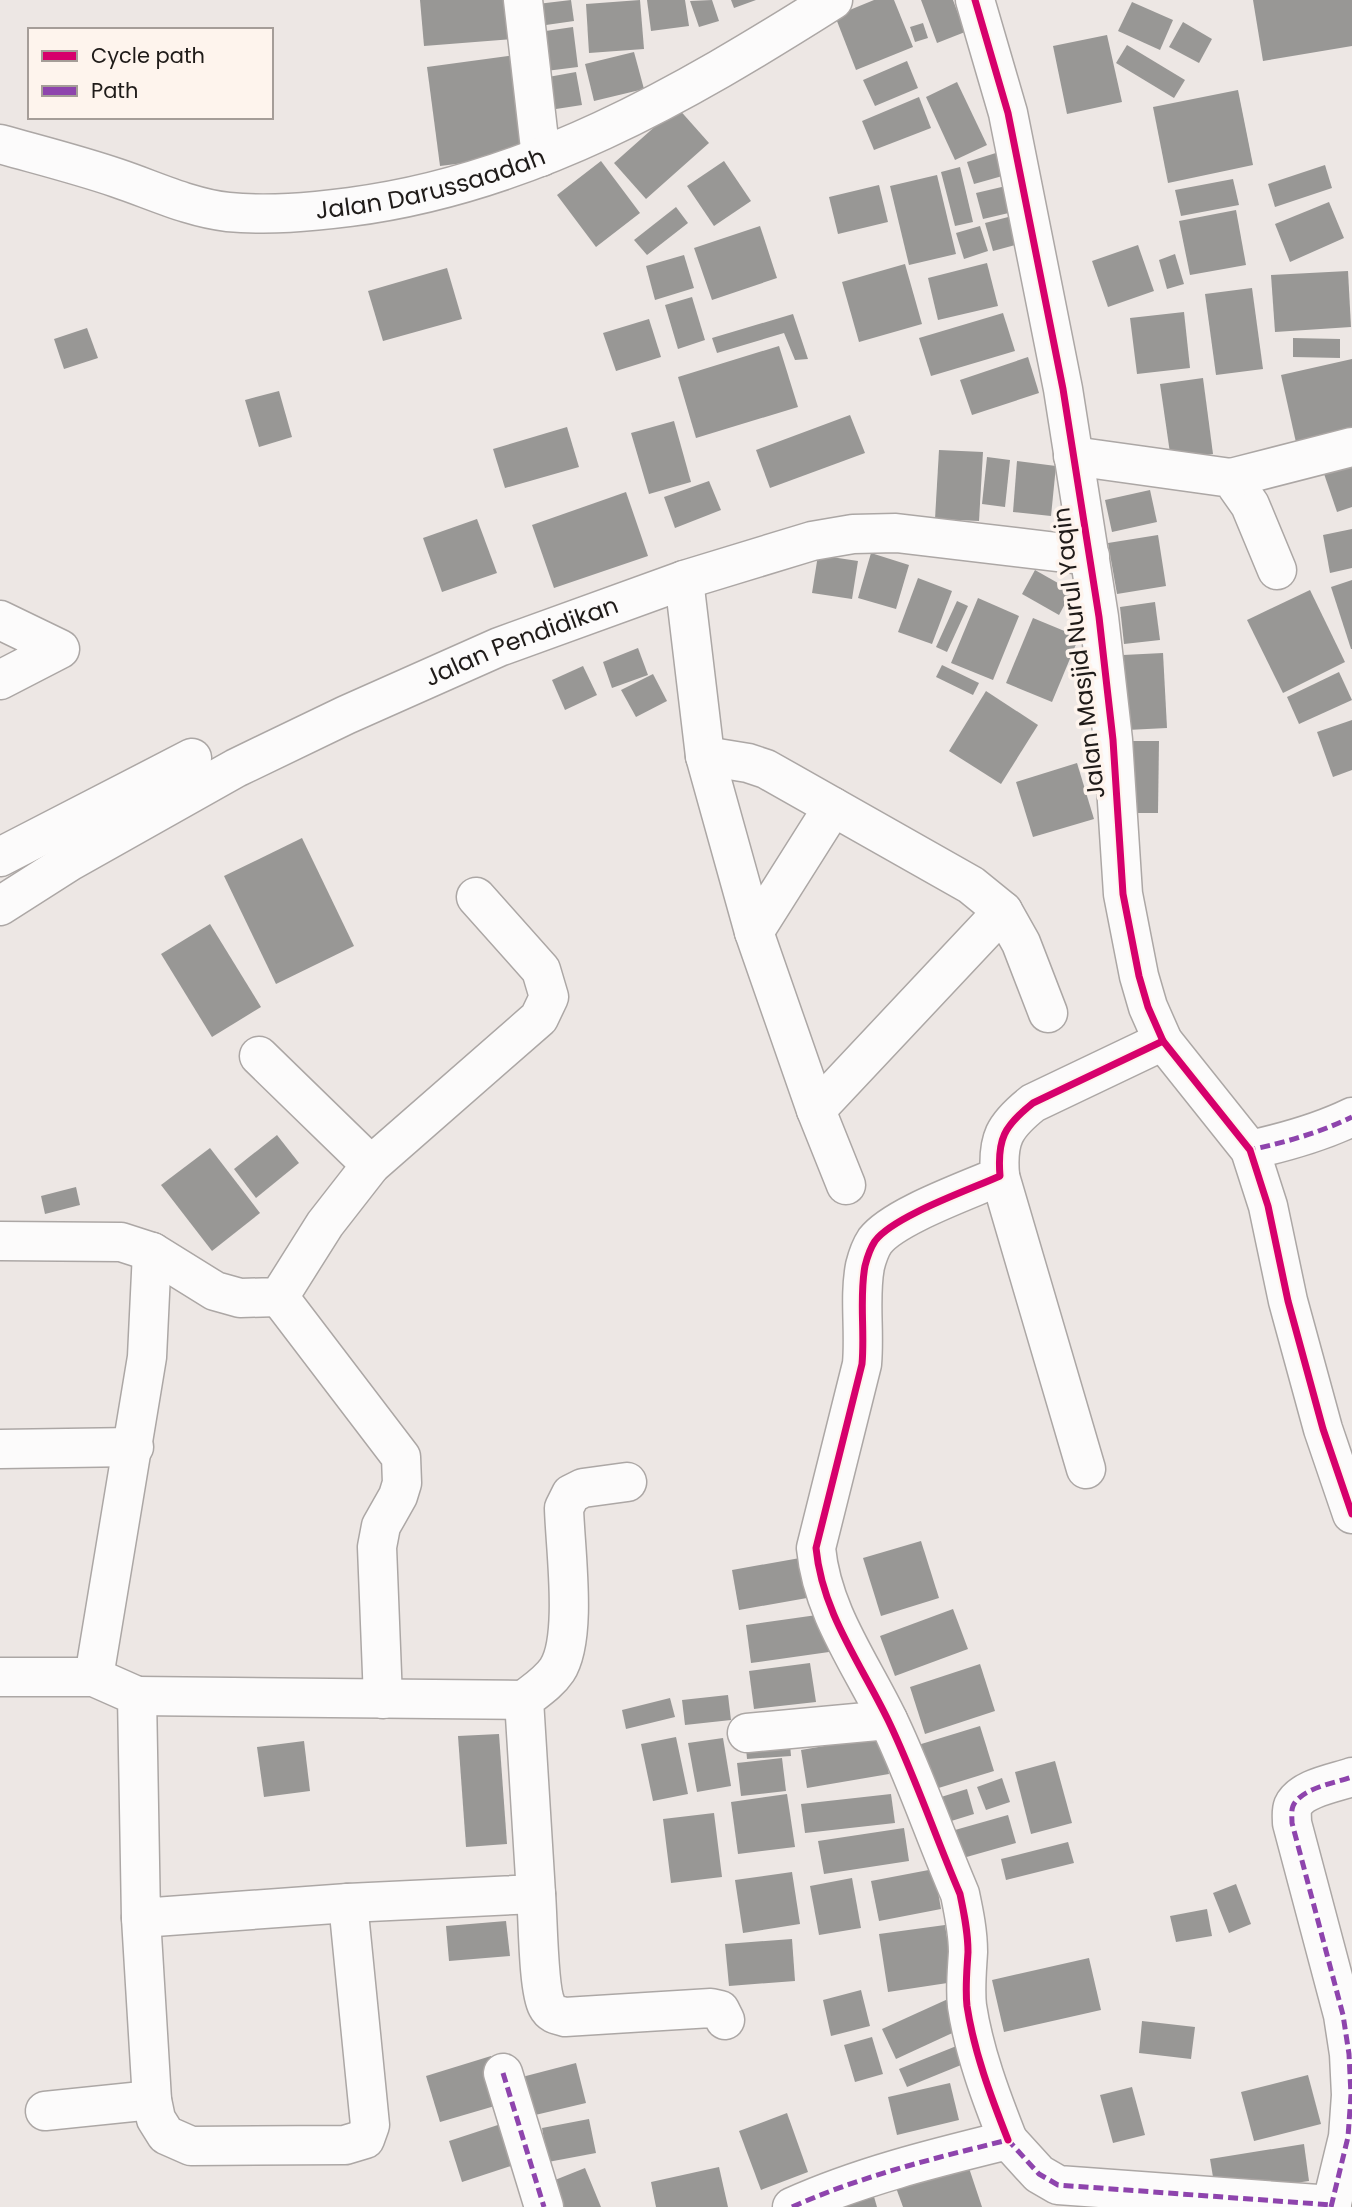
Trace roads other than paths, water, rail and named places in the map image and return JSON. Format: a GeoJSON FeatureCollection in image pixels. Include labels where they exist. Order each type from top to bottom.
{"type":"FeatureCollection","features":[{"type":"Feature","properties":{"kind":"street"},"geometry":{"type":"LineString","coordinates":[[523,0],[541,158]]}},
{"type":"Feature","properties":{"kind":"street","name":"Jalan Darussaadah"},"geometry":{"type":"LineString","coordinates":[[0,144],[117,178],[171,198],[227,212],[281,213],[356,206],[424,195],[541,158],[585,140],[715,72],[833,0]]}},
{"type":"Feature","properties":{"kind":"street","name":"Jalan Masjid Nurul Yaqin"},"geometry":{"type":"LineString","coordinates":[[975,0],[1008,113],[1063,389],[1090,556],[1112,740],[1125,905],[1139,976],[1147,1007],[1163,1041],[1250,1150]]}},
{"type":"Feature","properties":{"kind":"street"},"geometry":{"type":"LineString","coordinates":[[1073,456],[1231,478],[1352,447]]}},
{"type":"Feature","properties":{"kind":"street"},"geometry":{"type":"LineString","coordinates":[[1231,478],[1250,505],[1277,570]]}},
{"type":"Feature","properties":{"kind":"street","name":"Jalan Pendidikan"},"geometry":{"type":"LineString","coordinates":[[0,906],[69,862],[236,768],[346,715],[499,647],[684,580],[812,541],[853,534],[896,533],[1090,556]]}},
{"type":"Feature","properties":{"kind":"street"},"geometry":{"type":"LineString","coordinates":[[684,580],[705,756],[754,932],[816,1110],[846,1185]]}},
{"type":"Feature","properties":{"kind":"street"},"geometry":{"type":"LineString","coordinates":[[0,620],[60,649],[0,680]]}},
{"type":"Feature","properties":{"kind":"street"},"geometry":{"type":"LineString","coordinates":[[705,756],[748,763],[766,769],[971,886],[1003,911],[1021,943],[1048,1013]]}},
{"type":"Feature","properties":{"kind":"street"},"geometry":{"type":"LineString","coordinates":[[0,857],[192,758]]}},
{"type":"Feature","properties":{"kind":"street"},"geometry":{"type":"LineString","coordinates":[[754,932],[833,807]]}},
{"type":"Feature","properties":{"kind":"street"},"geometry":{"type":"LineString","coordinates":[[279,1297],[325,1224],[371,1165],[539,1018],[549,997],[541,970],[475,897]]}},
{"type":"Feature","properties":{"kind":"street"},"geometry":{"type":"LineString","coordinates":[[816,1110],[1003,911]]}},
{"type":"Feature","properties":{"kind":"street"},"geometry":{"type":"LineString","coordinates":[[1086,1469],[1000,1176],[998,1154],[1004,1131],[1015,1117],[1033,1103],[1163,1041]]}},
{"type":"Feature","properties":{"kind":"street"},"geometry":{"type":"LineString","coordinates":[[259,1056],[371,1165]]}},
{"type":"Feature","properties":{"kind":"street"},"geometry":{"type":"LineString","coordinates":[[1352,1117],[1324,1130],[1250,1150],[1268,1206],[1288,1301],[1323,1429],[1352,1514]]}},
{"type":"Feature","properties":{"kind":"street"},"geometry":{"type":"LineString","coordinates":[[1000,1176],[906,1217],[889,1227],[875,1242],[866,1263],[863,1281],[865,1336],[862,1364],[816,1548],[818,1571],[832,1613],[888,1720],[960,1894],[967,1935],[967,2006],[981,2062],[1008,2140],[1039,2174],[1058,2185],[1332,2206],[1348,2137],[1351,2095],[1349,2054],[1343,2015],[1292,1823],[1292,1808],[1298,1799],[1311,1791],[1352,1777]]}},
{"type":"Feature","properties":{"kind":"street"},"geometry":{"type":"LineString","coordinates":[[0,1241],[121,1242],[152,1252],[215,1291],[240,1298],[279,1297]]}},
{"type":"Feature","properties":{"kind":"street"},"geometry":{"type":"LineString","coordinates":[[94,1677],[147,1357],[152,1252]]}},
{"type":"Feature","properties":{"kind":"street"},"geometry":{"type":"LineString","coordinates":[[279,1297],[401,1457],[402,1483],[398,1496],[381,1526],[377,1547],[383,1699]]}},
{"type":"Feature","properties":{"kind":"street"},"geometry":{"type":"LineString","coordinates":[[0,1449],[134,1447]]}},
{"type":"Feature","properties":{"kind":"street"},"geometry":{"type":"LineString","coordinates":[[0,1677],[94,1677],[137,1696],[524,1700],[557,1670],[565,1653],[568,1630],[564,1508],[570,1494],[583,1488],[627,1482]]}},
{"type":"Feature","properties":{"kind":"street"},"geometry":{"type":"LineString","coordinates":[[137,1696],[141,1918],[152,2100],[156,2119],[166,2135],[191,2146],[345,2145],[365,2139],[370,2124],[348,1903]]}},
{"type":"Feature","properties":{"kind":"street"},"geometry":{"type":"LineString","coordinates":[[524,1700],[542,1983],[546,2004],[553,2014],[565,2017],[711,2008],[720,2010],[725,2020]]}},
{"type":"Feature","properties":{"kind":"street"},"geometry":{"type":"LineString","coordinates":[[747,1733],[888,1720]]}},
{"type":"Feature","properties":{"kind":"street"},"geometry":{"type":"LineString","coordinates":[[141,1918],[348,1903],[536,1894]]}},
{"type":"Feature","properties":{"kind":"street"},"geometry":{"type":"LineString","coordinates":[[503,2073],[544,2207]]}},
{"type":"Feature","properties":{"kind":"street"},"geometry":{"type":"LineString","coordinates":[[45,2110],[152,2100]]}},
{"type":"Feature","properties":{"kind":"street"},"geometry":{"type":"LineString","coordinates":[[792,2207],[822,2193],[870,2178],[1008,2140]]}}]}
